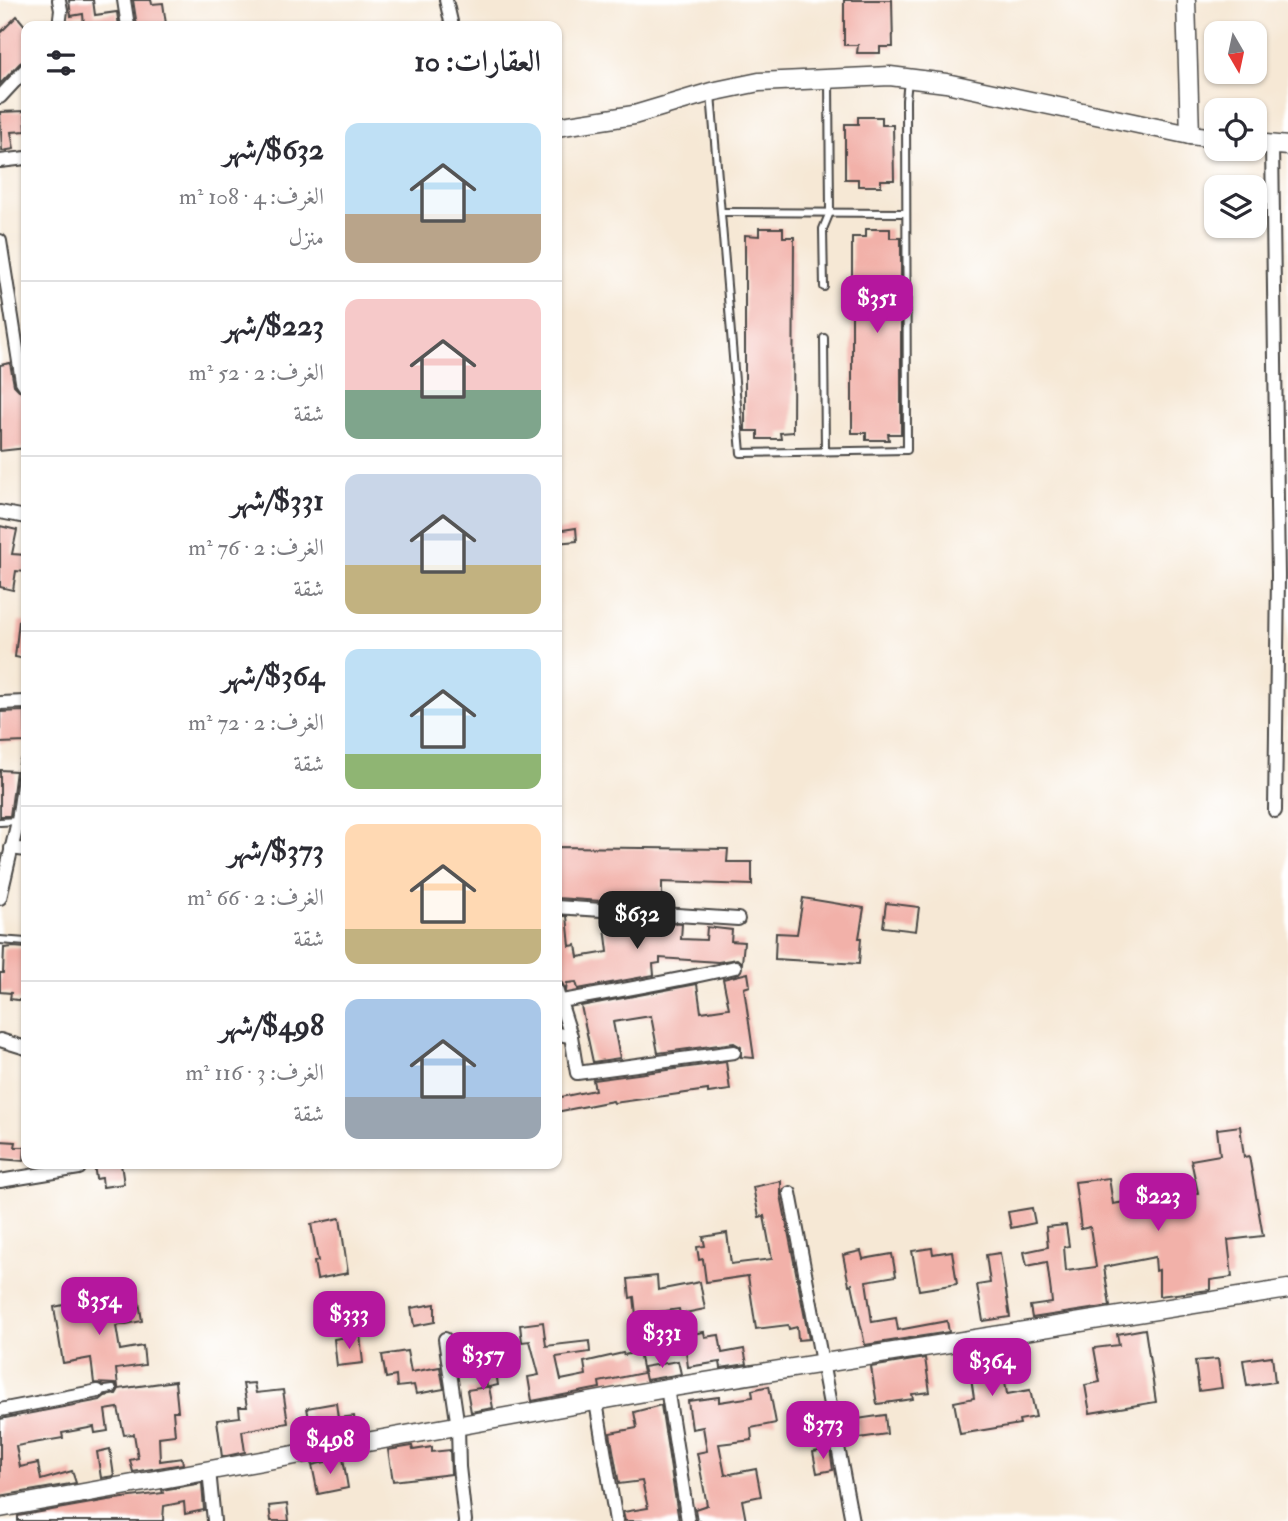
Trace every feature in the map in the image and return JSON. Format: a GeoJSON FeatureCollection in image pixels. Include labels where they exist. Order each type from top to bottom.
{"type":"FeatureCollection","features":[{"type":"Feature","properties":{"kind":"street"},"geometry":{"type":"LineString","coordinates":[[59,0],[59,21]]}},
{"type":"Feature","properties":{"kind":"street"},"geometry":{"type":"LineString","coordinates":[[124,0],[127,21]]}},
{"type":"Feature","properties":{"kind":"street"},"geometry":{"type":"LineString","coordinates":[[446,0],[451,21]]}},
{"type":"Feature","properties":{"kind":"street"},"geometry":{"type":"LineString","coordinates":[[1185,0],[1190,135]]}},
{"type":"Feature","properties":{"kind":"street"},"geometry":{"type":"LineString","coordinates":[[0,97],[21,74]]}},
{"type":"Feature","properties":{"kind":"street"},"geometry":{"type":"LineString","coordinates":[[562,126],[634,115],[711,92],[760,82],[909,77],[1204,137]]}},
{"type":"Feature","properties":{"kind":"street"},"geometry":{"type":"LineString","coordinates":[[1271,144],[1282,709],[1275,811]]}},
{"type":"Feature","properties":{"kind":"street"},"geometry":{"type":"LineString","coordinates":[[0,161],[21,159]]}},
{"type":"Feature","properties":{"kind":"street"},"geometry":{"type":"LineString","coordinates":[[0,241],[7,325],[21,378]]}},
{"type":"Feature","properties":{"kind":"street"},"geometry":{"type":"LineString","coordinates":[[0,512],[21,516]]}},
{"type":"Feature","properties":{"kind":"street"},"geometry":{"type":"LineString","coordinates":[[0,703],[21,702]]}},
{"type":"Feature","properties":{"kind":"street"},"geometry":{"type":"LineString","coordinates":[[0,898],[21,799]]}},
{"type":"Feature","properties":{"kind":"street"},"geometry":{"type":"LineString","coordinates":[[11,848],[21,849]]}},
{"type":"Feature","properties":{"kind":"street"},"geometry":{"type":"LineString","coordinates":[[562,907],[738,919]]}},
{"type":"Feature","properties":{"kind":"street"},"geometry":{"type":"LineString","coordinates":[[562,995],[688,979],[735,967]]}},
{"type":"Feature","properties":{"kind":"street"},"geometry":{"type":"LineString","coordinates":[[562,1005],[571,1035],[576,1073],[734,1052]]}},
{"type":"Feature","properties":{"kind":"street"},"geometry":{"type":"LineString","coordinates":[[562,1034],[571,1035]]}},
{"type":"Feature","properties":{"kind":"street"},"geometry":{"type":"LineString","coordinates":[[0,1040],[21,1046]]}},
{"type":"Feature","properties":{"kind":"street"},"geometry":{"type":"LineString","coordinates":[[0,1181],[73,1169]]}},
{"type":"Feature","properties":{"kind":"street"},"geometry":{"type":"LineString","coordinates":[[790,1193],[852,1521]]}},
{"type":"Feature","properties":{"kind":"street"},"geometry":{"type":"LineString","coordinates":[[0,1508],[667,1388],[1288,1289]]}},
{"type":"Feature","properties":{"kind":"street"},"geometry":{"type":"LineString","coordinates":[[445,1339],[458,1427],[465,1521]]}},
{"type":"Feature","properties":{"kind":"street"},"geometry":{"type":"LineString","coordinates":[[667,1388],[688,1521]]}},
{"type":"Feature","properties":{"kind":"street"},"geometry":{"type":"LineString","coordinates":[[0,1410],[98,1391]]}},
{"type":"Feature","properties":{"kind":"street"},"geometry":{"type":"LineString","coordinates":[[596,1402],[616,1521]]}},
{"type":"Feature","properties":{"kind":"street"},"geometry":{"type":"LineString","coordinates":[[209,1470],[214,1521]]}},
{"type":"Feature","properties":{"kind":"lane"},"geometry":{"type":"LineString","coordinates":[[711,92],[741,453],[907,450],[906,100],[909,77]]}},
{"type":"Feature","properties":{"kind":"lane"},"geometry":{"type":"LineString","coordinates":[[824,287],[823,229],[830,212],[829,78]]}},
{"type":"Feature","properties":{"kind":"lane"},"geometry":{"type":"LineString","coordinates":[[722,212],[906,213]]}},
{"type":"Feature","properties":{"kind":"lane"},"geometry":{"type":"LineString","coordinates":[[824,338],[825,451]]}},
{"type":"Feature","properties":{"kind":"lane"},"geometry":{"type":"LineString","coordinates":[[0,822],[18,821]]}},
{"type":"Feature","properties":{"kind":"lane"},"geometry":{"type":"LineString","coordinates":[[0,940],[21,942]]}},
{"type":"Feature","properties":{"kind":"lane"},"geometry":{"type":"LineString","coordinates":[[98,1391],[113,1389]]}},
{"type":"Feature","properties":{"kind":"building"},"geometry":{"type":"Polygon","coordinates":[[[69,0],[93,0],[95,15],[117,12],[118,21],[84,21],[83,14],[71,16],[69,0]]]}},
{"type":"Feature","properties":{"kind":"building"},"geometry":{"type":"Polygon","coordinates":[[[133,0],[163,3],[166,21],[136,21],[133,0]]]}},
{"type":"Feature","properties":{"kind":"building"},"geometry":{"type":"Polygon","coordinates":[[[844,0],[892,0],[893,47],[880,47],[880,53],[857,53],[858,45],[844,45],[844,0]]]}},
{"type":"Feature","properties":{"kind":"building"},"geometry":{"type":"Polygon","coordinates":[[[17,16],[21,21],[21,62],[0,84],[0,33],[17,16]]]}},
{"type":"Feature","properties":{"kind":"building"},"geometry":{"type":"Polygon","coordinates":[[[21,111],[21,131],[11,132],[14,149],[2,151],[0,112],[21,111]]]}},
{"type":"Feature","properties":{"kind":"building"},"geometry":{"type":"Polygon","coordinates":[[[858,117],[882,117],[882,125],[893,125],[894,180],[881,180],[881,186],[858,186],[858,179],[845,179],[845,124],[858,124],[858,117]]]}},
{"type":"Feature","properties":{"kind":"building"},"geometry":{"type":"Polygon","coordinates":[[[759,228],[783,228],[783,237],[794,237],[793,432],[780,433],[781,439],[758,439],[758,431],[745,431],[745,235],[759,236],[759,228]]]}},
{"type":"Feature","properties":{"kind":"building"},"geometry":{"type":"Polygon","coordinates":[[[866,229],[890,229],[890,238],[901,238],[901,434],[888,434],[889,440],[866,440],[866,433],[852,433],[852,237],[866,237],[866,229]]]}},
{"type":"Feature","properties":{"kind":"building"},"geometry":{"type":"Polygon","coordinates":[[[10,363],[14,385],[21,392],[21,449],[0,451],[0,365],[10,363]]]}},
{"type":"Feature","properties":{"kind":"building"},"geometry":{"type":"Polygon","coordinates":[[[0,526],[17,530],[12,554],[21,555],[21,572],[16,571],[13,590],[0,587],[0,526]]]}},
{"type":"Feature","properties":{"kind":"building"},"geometry":{"type":"Polygon","coordinates":[[[576,528],[577,541],[562,542],[562,530],[576,528]]]}},
{"type":"Feature","properties":{"kind":"building"},"geometry":{"type":"Polygon","coordinates":[[[19,621],[21,658],[15,657],[19,621]]]}},
{"type":"Feature","properties":{"kind":"building"},"geometry":{"type":"Polygon","coordinates":[[[21,711],[21,742],[0,743],[0,712],[21,711]]]}},
{"type":"Feature","properties":{"kind":"building"},"geometry":{"type":"Polygon","coordinates":[[[0,770],[16,771],[10,816],[0,816],[0,770]]]}},
{"type":"Feature","properties":{"kind":"building"},"geometry":{"type":"Polygon","coordinates":[[[562,847],[728,849],[727,862],[752,862],[752,885],[662,882],[662,905],[562,898],[562,847]]]}},
{"type":"Feature","properties":{"kind":"building"},"geometry":{"type":"Polygon","coordinates":[[[803,898],[864,908],[859,938],[859,964],[775,959],[776,933],[797,934],[803,898]]]}},
{"type":"Feature","properties":{"kind":"building"},"geometry":{"type":"Polygon","coordinates":[[[886,903],[919,907],[916,931],[883,927],[886,903]]]}},
{"type":"Feature","properties":{"kind":"building"},"geometry":{"type":"Polygon","coordinates":[[[562,916],[567,916],[570,946],[576,945],[578,957],[608,952],[604,919],[682,924],[681,939],[706,940],[707,927],[732,930],[731,941],[744,942],[742,963],[737,959],[718,962],[660,958],[660,963],[653,964],[654,975],[578,989],[576,982],[567,983],[566,991],[562,983],[562,916]]]}},
{"type":"Feature","properties":{"kind":"building"},"geometry":{"type":"Polygon","coordinates":[[[4,948],[21,948],[21,1000],[10,999],[11,993],[0,992],[4,948]]]}},
{"type":"Feature","properties":{"kind":"building"},"geometry":{"type":"Polygon","coordinates":[[[748,973],[750,986],[744,988],[754,1058],[741,1057],[741,1047],[734,1043],[658,1053],[651,1016],[613,1022],[620,1058],[593,1062],[581,1006],[697,984],[701,1012],[729,1008],[723,979],[748,973]]]}},
{"type":"Feature","properties":{"kind":"building"},"geometry":{"type":"Polygon","coordinates":[[[726,1062],[730,1090],[613,1101],[562,1111],[562,1097],[595,1090],[593,1080],[726,1062]]]}},
{"type":"Feature","properties":{"kind":"building"},"geometry":{"type":"Polygon","coordinates":[[[1240,1126],[1244,1157],[1249,1156],[1263,1236],[1228,1240],[1232,1277],[1210,1280],[1210,1290],[1159,1296],[1159,1270],[1156,1271],[1155,1257],[1104,1267],[1110,1306],[1032,1318],[1030,1306],[1052,1303],[1051,1293],[1047,1262],[1027,1266],[1024,1252],[1048,1247],[1046,1227],[1066,1225],[1069,1246],[1064,1247],[1066,1271],[1096,1267],[1090,1227],[1081,1229],[1075,1182],[1109,1178],[1113,1204],[1141,1199],[1143,1210],[1174,1206],[1172,1196],[1198,1193],[1191,1160],[1220,1155],[1217,1129],[1240,1126]]]}},
{"type":"Feature","properties":{"kind":"building"},"geometry":{"type":"Polygon","coordinates":[[[0,1141],[16,1142],[15,1147],[21,1147],[21,1161],[0,1159],[0,1141]]]}},
{"type":"Feature","properties":{"kind":"building"},"geometry":{"type":"Polygon","coordinates":[[[95,1169],[122,1169],[124,1184],[103,1187],[102,1178],[96,1179],[95,1169]]]}},
{"type":"Feature","properties":{"kind":"building"},"geometry":{"type":"Polygon","coordinates":[[[781,1181],[781,1195],[809,1339],[798,1340],[797,1327],[789,1329],[788,1325],[756,1329],[748,1276],[706,1282],[703,1259],[699,1260],[697,1247],[705,1246],[703,1237],[727,1233],[731,1264],[772,1259],[764,1216],[759,1217],[753,1187],[781,1181]]]}},
{"type":"Feature","properties":{"kind":"building"},"geometry":{"type":"Polygon","coordinates":[[[1032,1208],[1035,1223],[1011,1228],[1008,1212],[1032,1208]]]}},
{"type":"Feature","properties":{"kind":"building"},"geometry":{"type":"Polygon","coordinates":[[[340,1218],[348,1273],[317,1279],[314,1262],[318,1261],[311,1224],[340,1218]]]}},
{"type":"Feature","properties":{"kind":"building"},"geometry":{"type":"Polygon","coordinates":[[[932,1248],[933,1254],[952,1251],[957,1284],[919,1290],[912,1251],[932,1248]]]}},
{"type":"Feature","properties":{"kind":"building"},"geometry":{"type":"Polygon","coordinates":[[[861,1251],[863,1259],[892,1254],[896,1276],[866,1281],[872,1322],[896,1318],[898,1330],[947,1321],[949,1332],[865,1345],[843,1255],[861,1251]]]}},
{"type":"Feature","properties":{"kind":"building"},"geometry":{"type":"Polygon","coordinates":[[[1000,1253],[1010,1317],[983,1321],[977,1285],[990,1283],[986,1255],[1000,1253]]]}},
{"type":"Feature","properties":{"kind":"building"},"geometry":{"type":"Polygon","coordinates":[[[657,1276],[658,1290],[700,1282],[705,1309],[680,1314],[679,1309],[636,1315],[634,1297],[630,1298],[628,1279],[657,1276]]]}},
{"type":"Feature","properties":{"kind":"building"},"geometry":{"type":"Polygon","coordinates":[[[138,1295],[142,1321],[116,1326],[120,1350],[143,1346],[145,1365],[116,1369],[118,1387],[115,1384],[94,1383],[91,1358],[63,1363],[54,1307],[73,1303],[74,1309],[119,1305],[118,1298],[138,1295]]]}},
{"type":"Feature","properties":{"kind":"building"},"geometry":{"type":"Polygon","coordinates":[[[435,1304],[435,1322],[414,1326],[411,1308],[435,1304]]]}},
{"type":"Feature","properties":{"kind":"building"},"geometry":{"type":"Polygon","coordinates":[[[543,1322],[546,1346],[589,1341],[590,1352],[556,1357],[561,1380],[586,1375],[584,1362],[623,1353],[639,1352],[643,1373],[599,1382],[600,1388],[532,1401],[528,1377],[539,1375],[530,1341],[522,1342],[520,1325],[543,1322]]]}},
{"type":"Feature","properties":{"kind":"building"},"geometry":{"type":"Polygon","coordinates":[[[1145,1329],[1156,1402],[1090,1413],[1085,1385],[1100,1382],[1094,1348],[1119,1345],[1117,1334],[1145,1329]]]}},
{"type":"Feature","properties":{"kind":"building"},"geometry":{"type":"Polygon","coordinates":[[[704,1332],[705,1337],[719,1335],[722,1353],[744,1349],[747,1364],[721,1368],[720,1362],[688,1367],[684,1335],[704,1332]]]}},
{"type":"Feature","properties":{"kind":"building"},"geometry":{"type":"Polygon","coordinates":[[[360,1335],[363,1363],[337,1366],[334,1339],[360,1335]]]}},
{"type":"Feature","properties":{"kind":"building"},"geometry":{"type":"Polygon","coordinates":[[[407,1351],[411,1372],[440,1367],[444,1389],[416,1394],[414,1385],[397,1387],[396,1376],[386,1378],[382,1355],[407,1351]]]}},
{"type":"Feature","properties":{"kind":"building"},"geometry":{"type":"Polygon","coordinates":[[[1004,1352],[1005,1364],[1002,1364],[1007,1394],[1030,1390],[1036,1417],[1019,1420],[1020,1424],[960,1434],[954,1402],[974,1398],[968,1358],[1004,1352]]]}},
{"type":"Feature","properties":{"kind":"building"},"geometry":{"type":"Polygon","coordinates":[[[1272,1356],[1275,1382],[1247,1386],[1243,1360],[1272,1356]]]}},
{"type":"Feature","properties":{"kind":"building"},"geometry":{"type":"Polygon","coordinates":[[[925,1358],[930,1392],[912,1394],[913,1399],[877,1404],[871,1367],[925,1358]]]}},
{"type":"Feature","properties":{"kind":"building"},"geometry":{"type":"Polygon","coordinates":[[[1218,1359],[1222,1388],[1199,1391],[1195,1361],[1218,1359]]]}},
{"type":"Feature","properties":{"kind":"building"},"geometry":{"type":"Polygon","coordinates":[[[678,1361],[681,1374],[646,1380],[643,1367],[678,1361]]]}},
{"type":"Feature","properties":{"kind":"building"},"geometry":{"type":"Polygon","coordinates":[[[495,1366],[498,1385],[489,1387],[493,1408],[471,1412],[467,1390],[487,1387],[484,1367],[495,1366]]]}},
{"type":"Feature","properties":{"kind":"building"},"geometry":{"type":"Polygon","coordinates":[[[175,1381],[178,1411],[173,1411],[175,1435],[159,1437],[160,1461],[182,1458],[183,1464],[133,1472],[130,1460],[138,1458],[134,1434],[124,1435],[118,1408],[105,1410],[108,1431],[95,1433],[94,1427],[62,1433],[63,1438],[16,1446],[20,1467],[38,1463],[41,1480],[72,1471],[76,1483],[0,1496],[0,1419],[100,1400],[116,1394],[119,1389],[175,1381]]]}},
{"type":"Feature","properties":{"kind":"building"},"geometry":{"type":"Polygon","coordinates":[[[254,1383],[256,1393],[283,1390],[288,1423],[242,1431],[245,1452],[222,1457],[217,1420],[240,1417],[239,1407],[247,1407],[243,1384],[254,1383]]]}},
{"type":"Feature","properties":{"kind":"building"},"geometry":{"type":"Polygon","coordinates":[[[769,1386],[776,1423],[751,1428],[752,1440],[719,1444],[725,1475],[756,1469],[761,1496],[742,1500],[746,1521],[697,1521],[695,1509],[707,1505],[697,1453],[707,1451],[703,1427],[692,1429],[688,1401],[719,1397],[719,1402],[753,1397],[752,1390],[769,1386]]]}},
{"type":"Feature","properties":{"kind":"building"},"geometry":{"type":"Polygon","coordinates":[[[336,1403],[338,1418],[354,1416],[356,1432],[313,1440],[307,1408],[336,1403]]]}},
{"type":"Feature","properties":{"kind":"building"},"geometry":{"type":"Polygon","coordinates":[[[661,1405],[679,1521],[625,1521],[623,1512],[648,1508],[642,1481],[619,1484],[610,1433],[637,1428],[634,1412],[661,1405]]]}},
{"type":"Feature","properties":{"kind":"building"},"geometry":{"type":"Polygon","coordinates":[[[885,1415],[887,1434],[859,1438],[857,1419],[885,1415]]]}},
{"type":"Feature","properties":{"kind":"building"},"geometry":{"type":"Polygon","coordinates":[[[412,1446],[413,1450],[432,1447],[432,1452],[450,1450],[451,1474],[393,1481],[388,1450],[412,1446]]]}},
{"type":"Feature","properties":{"kind":"building"},"geometry":{"type":"Polygon","coordinates":[[[110,1449],[114,1476],[101,1478],[97,1452],[110,1449]]]}},
{"type":"Feature","properties":{"kind":"building"},"geometry":{"type":"Polygon","coordinates":[[[830,1449],[833,1470],[817,1473],[813,1452],[830,1449]]]}},
{"type":"Feature","properties":{"kind":"building"},"geometry":{"type":"Polygon","coordinates":[[[343,1458],[348,1488],[318,1494],[312,1465],[343,1458]]]}},
{"type":"Feature","properties":{"kind":"building"},"geometry":{"type":"Polygon","coordinates":[[[202,1483],[204,1510],[185,1514],[184,1502],[164,1506],[163,1521],[18,1521],[18,1516],[163,1493],[162,1490],[202,1483]]]}},
{"type":"Feature","properties":{"kind":"building"},"geometry":{"type":"Polygon","coordinates":[[[287,1504],[289,1521],[271,1521],[269,1506],[287,1504]]]}}]}
